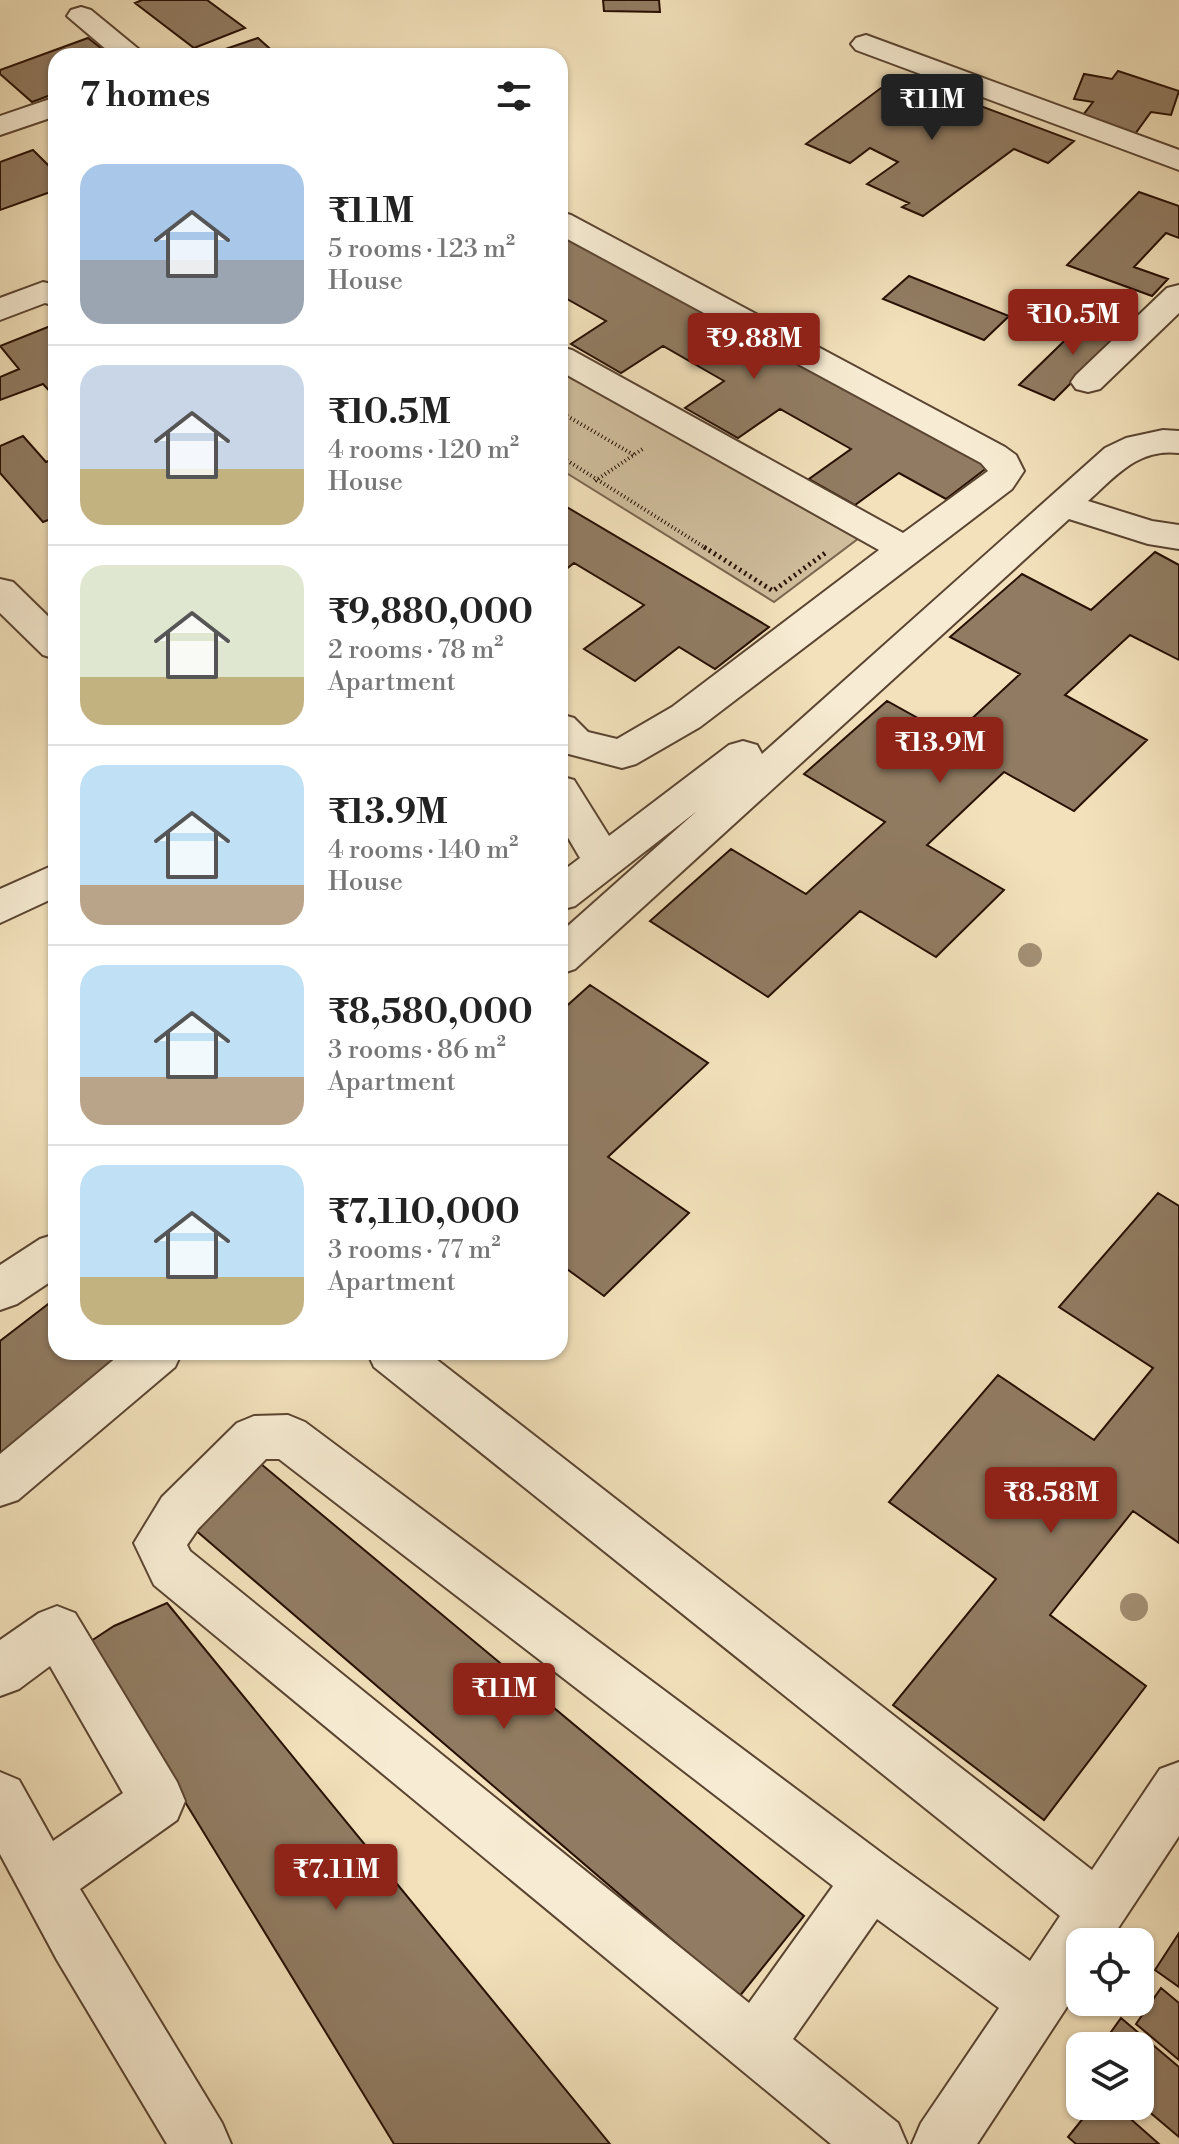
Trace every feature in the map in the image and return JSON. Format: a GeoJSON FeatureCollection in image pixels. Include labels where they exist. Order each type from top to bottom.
{"type":"FeatureCollection","features":[{"type":"Feature","properties":{"kind":"street"},"geometry":{"type":"LineString","coordinates":[[81,16],[122,48]]}},
{"type":"Feature","properties":{"kind":"street"},"geometry":{"type":"LineString","coordinates":[[866,44],[1179,161]]}},
{"type":"Feature","properties":{"kind":"street"},"geometry":{"type":"LineString","coordinates":[[0,126],[48,109]]}},
{"type":"Feature","properties":{"kind":"street"},"geometry":{"type":"LineString","coordinates":[[568,226],[1004,463],[1006,471],[999,481],[686,717],[622,754],[575,742],[568,735]]}},
{"type":"Feature","properties":{"kind":"street"},"geometry":{"type":"LineString","coordinates":[[0,310],[43,292],[48,294]]}},
{"type":"Feature","properties":{"kind":"street"},"geometry":{"type":"LineString","coordinates":[[1088,382],[1179,295]]}},
{"type":"Feature","properties":{"kind":"street"},"geometry":{"type":"LineString","coordinates":[[568,361],[905,549]]}},
{"type":"Feature","properties":{"kind":"street"},"geometry":{"type":"LineString","coordinates":[[568,951],[1129,448],[1148,442],[1179,442]]}},
{"type":"Feature","properties":{"kind":"street"},"geometry":{"type":"LineString","coordinates":[[1062,505],[1148,532],[1179,537]]}},
{"type":"Feature","properties":{"kind":"street"},"geometry":{"type":"LineString","coordinates":[[0,591],[48,638]]}},
{"type":"Feature","properties":{"kind":"street"},"geometry":{"type":"LineString","coordinates":[[568,889],[743,755]]}},
{"type":"Feature","properties":{"kind":"street"},"geometry":{"type":"LineString","coordinates":[[568,803],[603,861]]}},
{"type":"Feature","properties":{"kind":"street"},"geometry":{"type":"LineString","coordinates":[[0,907],[48,883]]}},
{"type":"Feature","properties":{"kind":"street"},"geometry":{"type":"LineString","coordinates":[[0,1290],[48,1258]]}},
{"type":"Feature","properties":{"kind":"street"},"geometry":{"type":"LineString","coordinates":[[0,1484],[148,1360]]}},
{"type":"Feature","properties":{"kind":"street"},"geometry":{"type":"LineString","coordinates":[[401,1360],[1097,1910]]}},
{"type":"Feature","properties":{"kind":"street"},"geometry":{"type":"LineString","coordinates":[[877,2144],[172,1568],[159,1543],[180,1513],[254,1438],[288,1437],[871,1880],[1037,2001]]}},
{"type":"Feature","properties":{"kind":"street"},"geometry":{"type":"LineString","coordinates":[[0,1671],[57,1630],[158,1801],[45,1880]]}},
{"type":"Feature","properties":{"kind":"street"},"geometry":{"type":"LineString","coordinates":[[942,2144],[1097,1910],[1164,1845],[1179,1788]]}},
{"type":"Feature","properties":{"kind":"street"},"geometry":{"type":"LineString","coordinates":[[0,1799],[77,1940],[201,2144]]}},
{"type":"Feature","properties":{"kind":"street"},"geometry":{"type":"LineString","coordinates":[[754,2045],[871,1880]]}},
{"type":"Feature","properties":{"kind":"path"},"geometry":{"type":"LineString","coordinates":[[568,417],[634,455]]}},
{"type":"Feature","properties":{"kind":"path"},"geometry":{"type":"LineString","coordinates":[[595,481],[655,441]]}},
{"type":"Feature","properties":{"kind":"path"},"geometry":{"type":"LineString","coordinates":[[568,462],[773,591],[834,546]]}},
{"type":"Feature","properties":{"kind":"shaded area"},"geometry":{"type":"Polygon","coordinates":[[[568,369],[863,535],[774,602],[568,474],[568,369]]]}},
{"type":"Feature","properties":{"kind":"building"},"geometry":{"type":"Polygon","coordinates":[[[142,0],[207,0],[245,28],[194,48],[135,3],[142,0]]]}},
{"type":"Feature","properties":{"kind":"building"},"geometry":{"type":"Polygon","coordinates":[[[603,0],[659,0],[660,12],[604,11],[603,0]]]}},
{"type":"Feature","properties":{"kind":"building"},"geometry":{"type":"Polygon","coordinates":[[[88,38],[101,48],[60,48],[88,38]]]}},
{"type":"Feature","properties":{"kind":"building"},"geometry":{"type":"Polygon","coordinates":[[[258,38],[269,48],[229,48],[258,38]]]}},
{"type":"Feature","properties":{"kind":"building"},"geometry":{"type":"Polygon","coordinates":[[[48,53],[48,96],[32,102],[0,74],[0,70],[48,53]]]}},
{"type":"Feature","properties":{"kind":"building"},"geometry":{"type":"Polygon","coordinates":[[[1118,71],[1179,91],[1171,115],[1151,112],[1135,134],[1080,119],[1093,102],[1074,99],[1084,74],[1112,79],[1118,71]]]}},
{"type":"Feature","properties":{"kind":"building"},"geometry":{"type":"Polygon","coordinates":[[[919,83],[1074,141],[1048,163],[1014,149],[923,216],[902,207],[909,203],[867,184],[898,162],[870,148],[850,163],[806,144],[881,88],[898,94],[919,83]]]}},
{"type":"Feature","properties":{"kind":"building"},"geometry":{"type":"Polygon","coordinates":[[[33,150],[48,165],[48,193],[0,210],[0,162],[33,150]]]}},
{"type":"Feature","properties":{"kind":"building"},"geometry":{"type":"Polygon","coordinates":[[[1139,192],[1179,206],[1179,238],[1166,233],[1134,267],[1168,279],[1152,296],[1067,265],[1139,192]]]}},
{"type":"Feature","properties":{"kind":"building"},"geometry":{"type":"Polygon","coordinates":[[[568,238],[988,467],[946,499],[899,473],[855,505],[809,479],[851,449],[780,409],[738,438],[685,408],[724,381],[663,346],[621,373],[571,344],[606,321],[568,300],[568,238]]]}},
{"type":"Feature","properties":{"kind":"building"},"geometry":{"type":"Polygon","coordinates":[[[909,276],[1009,316],[984,340],[883,299],[909,276]]]}},
{"type":"Feature","properties":{"kind":"building"},"geometry":{"type":"Polygon","coordinates":[[[1093,313],[1127,327],[1054,400],[1019,385],[1093,313]]]}},
{"type":"Feature","properties":{"kind":"building"},"geometry":{"type":"Polygon","coordinates":[[[48,327],[48,389],[43,384],[0,400],[0,377],[19,369],[0,346],[48,327]]]}},
{"type":"Feature","properties":{"kind":"building"},"geometry":{"type":"Polygon","coordinates":[[[23,436],[48,461],[48,520],[43,522],[0,473],[0,446],[23,436]]]}},
{"type":"Feature","properties":{"kind":"building"},"geometry":{"type":"Polygon","coordinates":[[[568,508],[769,627],[715,669],[679,647],[635,681],[584,649],[644,605],[574,563],[568,568],[568,508]]]}},
{"type":"Feature","properties":{"kind":"building"},"geometry":{"type":"Polygon","coordinates":[[[1155,552],[1179,565],[1179,660],[1130,635],[1065,695],[1147,740],[1074,811],[1004,772],[927,845],[1004,890],[936,957],[860,911],[768,997],[650,921],[731,849],[806,894],[885,822],[804,774],[887,701],[952,737],[1020,674],[950,637],[1022,574],[1091,610],[1155,552]]]}},
{"type":"Feature","properties":{"kind":"building"},"geometry":{"type":"Polygon","coordinates":[[[590,985],[708,1063],[608,1157],[689,1213],[604,1296],[568,1270],[568,1005],[590,985]]]}},
{"type":"Feature","properties":{"kind":"building"},"geometry":{"type":"Polygon","coordinates":[[[1158,1193],[1179,1206],[1179,1543],[1133,1511],[1050,1615],[1146,1686],[1044,1820],[893,1705],[996,1579],[889,1502],[998,1375],[1094,1440],[1153,1368],[1059,1307],[1158,1193]]]}},
{"type":"Feature","properties":{"kind":"building"},"geometry":{"type":"Polygon","coordinates":[[[48,1304],[48,1360],[123,1360],[0,1458],[0,1341],[48,1304]]]}},
{"type":"Feature","properties":{"kind":"building"},"geometry":{"type":"Polygon","coordinates":[[[261,1464],[804,1916],[739,1997],[193,1528],[261,1464]]]}},
{"type":"Feature","properties":{"kind":"building"},"geometry":{"type":"Polygon","coordinates":[[[167,1603],[610,2144],[394,2144],[88,1643],[114,1626],[167,1603]]]}},
{"type":"Feature","properties":{"kind":"building"},"geometry":{"type":"Polygon","coordinates":[[[1179,1933],[1179,1987],[1155,1970],[1179,1933]]]}},
{"type":"Feature","properties":{"kind":"building"},"geometry":{"type":"Polygon","coordinates":[[[1161,1988],[1179,2003],[1179,2060],[1154,2039],[1154,2032],[1146,2032],[1136,2024],[1142,2016],[1154,2016],[1154,1998],[1161,1988]]]}},
{"type":"Feature","properties":{"kind":"building"},"geometry":{"type":"Polygon","coordinates":[[[1121,2018],[1138,2032],[1111,2032],[1121,2018]]]}},
{"type":"Feature","properties":{"kind":"building"},"geometry":{"type":"Polygon","coordinates":[[[1154,2046],[1179,2067],[1179,2137],[1154,2116],[1154,2046]]]}},
{"type":"Feature","properties":{"kind":"building"},"geometry":{"type":"Polygon","coordinates":[[[1082,2120],[1132,2120],[1159,2144],[1076,2144],[1068,2137],[1082,2120]]]}}]}
